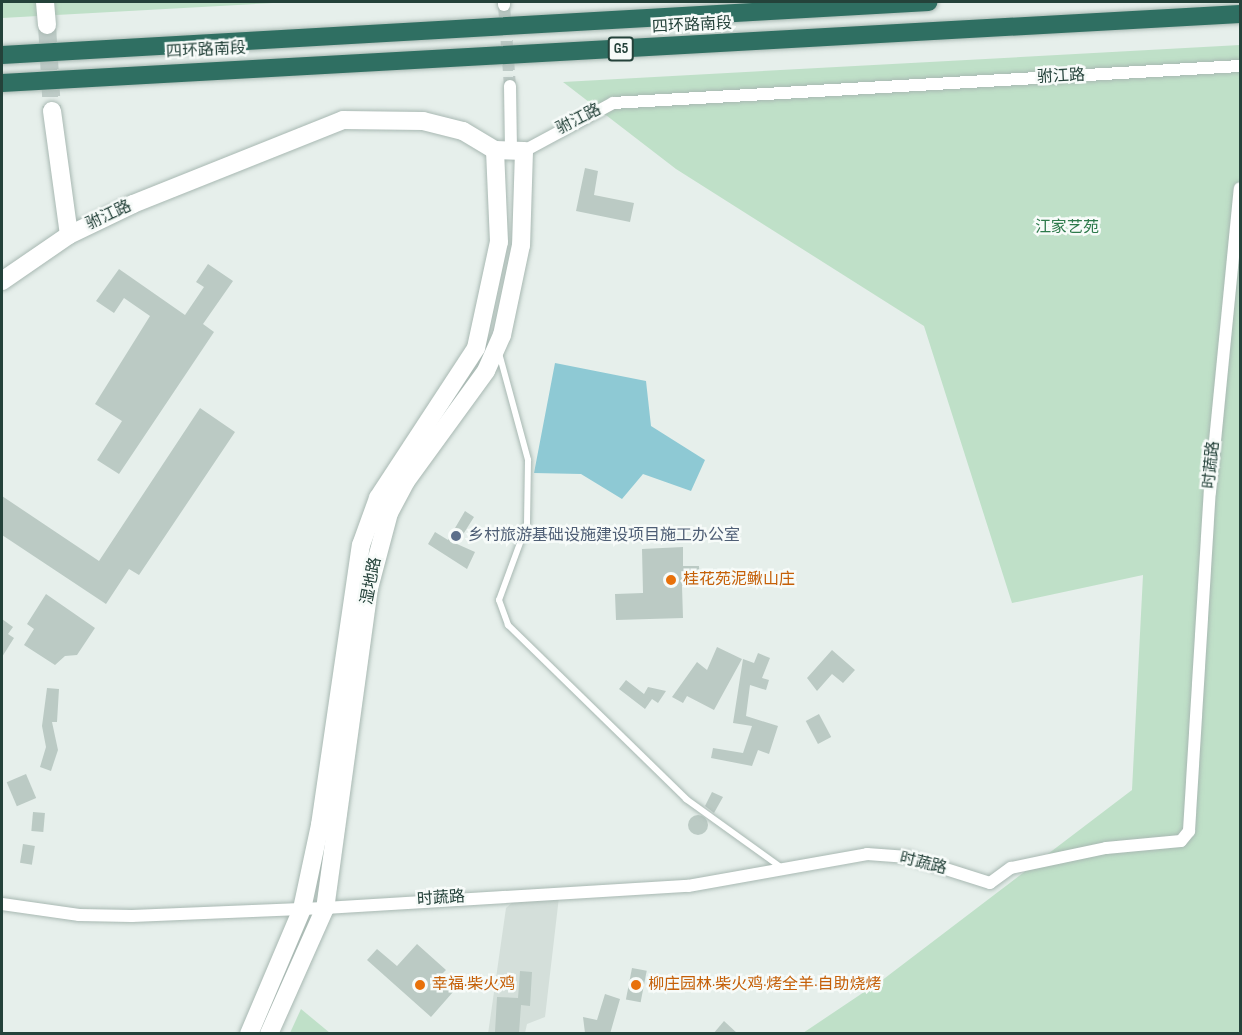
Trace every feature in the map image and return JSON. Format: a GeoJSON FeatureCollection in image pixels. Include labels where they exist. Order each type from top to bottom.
{"type":"FeatureCollection","features":[{"type":"Feature","properties":{"kind":"highway","name":"四环路南段"},"geometry":{"type":"LineString","coordinates":[[2,54],[928,2]]}},
{"type":"Feature","properties":{"kind":"highway","name":"四环路南段"},"geometry":{"type":"LineString","coordinates":[[2,84],[1240,14]]}},
{"type":"Feature","properties":{"kind":"street"},"geometry":{"type":"LineString","coordinates":[[45,2],[47,25]]}},
{"type":"Feature","properties":{"kind":"street","name":"驸江路"},"geometry":{"type":"LineString","coordinates":[[2,281],[69,235],[133,204],[343,120],[423,122],[464,131],[510,150],[613,103],[1240,66]]}},
{"type":"Feature","properties":{"kind":"street"},"geometry":{"type":"LineString","coordinates":[[510,86],[510,150]]}},
{"type":"Feature","properties":{"kind":"street"},"geometry":{"type":"LineString","coordinates":[[52,111],[69,235]]}},
{"type":"Feature","properties":{"kind":"street","name":"湿地路"},"geometry":{"type":"LineString","coordinates":[[269,1034],[325,908],[378,549],[406,481],[453,419],[498,344],[519,264],[510,150]]}},
{"type":"Feature","properties":{"kind":"street","name":"湿地路"},"geometry":{"type":"LineString","coordinates":[[249,1034],[302,909],[320,825],[360,545],[378,498],[476,348],[499,242],[510,150]]}},
{"type":"Feature","properties":{"kind":"street","name":"时蔬路"},"geometry":{"type":"LineString","coordinates":[[2,904],[121,916],[325,908],[688,886],[867,854],[908,857],[990,883],[1011,868],[1106,848],[1158,846],[1181,841],[1189,831],[1210,492],[1240,188]]}},
{"type":"Feature","properties":{"kind":"lane"},"geometry":{"type":"LineString","coordinates":[[498,344],[503,381],[528,460],[527,524],[499,600],[508,625],[686,799],[783,869]]}},
{"type":"Feature","properties":{"kind":"shaded area"},"geometry":{"type":"Polygon","coordinates":[[[520,896],[559,897],[545,1017],[527,1024],[525,1033],[488,1034],[506,908],[520,896]]]}},
{"type":"Feature","properties":{"kind":"green space"},"geometry":{"type":"Polygon","coordinates":[[[2,2],[292,2],[2,18],[2,2]]]}},
{"type":"Feature","properties":{"kind":"green space","name":"江家艺苑"},"geometry":{"type":"Polygon","coordinates":[[[1240,45],[1240,1033],[803,1033],[885,978],[1132,790],[1143,575],[1012,603],[924,326],[676,169],[563,82],[1240,45]]]}},
{"type":"Feature","properties":{"kind":"green space"},"geometry":{"type":"Polygon","coordinates":[[[301,1009],[330,1033],[290,1033],[301,1009]]]}},
{"type":"Feature","properties":{"kind":"water"},"geometry":{"type":"Polygon","coordinates":[[[555,363],[646,381],[651,426],[705,460],[691,491],[643,474],[622,499],[581,474],[534,473],[555,363]]]}},
{"type":"Feature","properties":{"kind":"building"},"geometry":{"type":"Polygon","coordinates":[[[585,168],[598,171],[594,195],[634,203],[630,222],[576,211],[585,168]]]}},
{"type":"Feature","properties":{"kind":"building"},"geometry":{"type":"Polygon","coordinates":[[[208,264],[233,281],[203,324],[214,332],[119,474],[97,460],[122,421],[95,404],[150,316],[124,298],[114,313],[96,301],[119,269],[185,315],[204,287],[196,282],[208,264]]]}},
{"type":"Feature","properties":{"kind":"building"},"geometry":{"type":"Polygon","coordinates":[[[200,408],[235,432],[139,575],[129,569],[106,604],[2,535],[2,496],[99,561],[200,408]]]}},
{"type":"Feature","properties":{"kind":"building","name":"乡村旅游基础设施建设项目施工办公室"},"geometry":{"type":"Polygon","coordinates":[[[465,511],[474,517],[457,544],[475,552],[467,569],[428,544],[435,532],[448,540],[465,511]]]}},
{"type":"Feature","properties":{"kind":"building","name":"桂花苑泥鳅山庄"},"geometry":{"type":"Polygon","coordinates":[[[683,547],[683,566],[699,566],[700,586],[682,586],[683,618],[616,620],[615,594],[643,593],[642,549],[683,547]]]}},
{"type":"Feature","properties":{"kind":"building"},"geometry":{"type":"Polygon","coordinates":[[[46,594],[95,628],[77,655],[65,656],[55,665],[24,645],[34,629],[27,624],[46,594]]]}},
{"type":"Feature","properties":{"kind":"building"},"geometry":{"type":"Polygon","coordinates":[[[2,619],[13,627],[8,634],[14,638],[2,657],[2,619]]]}},
{"type":"Feature","properties":{"kind":"building"},"geometry":{"type":"Polygon","coordinates":[[[717,647],[742,659],[714,710],[687,696],[683,703],[672,697],[697,662],[707,670],[717,647]]]}},
{"type":"Feature","properties":{"kind":"building"},"geometry":{"type":"Polygon","coordinates":[[[832,650],[855,670],[843,683],[832,674],[817,691],[807,678],[832,650]]]}},
{"type":"Feature","properties":{"kind":"building"},"geometry":{"type":"Polygon","coordinates":[[[758,653],[770,658],[762,678],[769,680],[766,690],[750,685],[746,716],[778,726],[769,754],[758,750],[752,766],[711,758],[713,748],[743,753],[752,726],[733,723],[743,659],[754,663],[758,653]]]}},
{"type":"Feature","properties":{"kind":"building"},"geometry":{"type":"Polygon","coordinates":[[[626,680],[644,694],[648,687],[666,691],[658,703],[652,699],[645,709],[619,689],[626,680]]]}},
{"type":"Feature","properties":{"kind":"building"},"geometry":{"type":"Polygon","coordinates":[[[47,688],[59,689],[57,722],[52,722],[58,750],[51,771],[40,767],[46,747],[42,726],[47,688]]]}},
{"type":"Feature","properties":{"kind":"building"},"geometry":{"type":"Polygon","coordinates":[[[819,714],[831,737],[818,744],[806,721],[819,714]]]}},
{"type":"Feature","properties":{"kind":"building"},"geometry":{"type":"Polygon","coordinates":[[[26,774],[36,798],[17,806],[7,782],[26,774]]]}},
{"type":"Feature","properties":{"kind":"building"},"geometry":{"type":"Polygon","coordinates":[[[712,792],[723,797],[714,813],[705,806],[712,792]]]}},
{"type":"Feature","properties":{"kind":"building"},"geometry":{"type":"Polygon","coordinates":[[[33,812],[45,813],[43,832],[31,831],[33,812]]]}},
{"type":"Feature","properties":{"kind":"building"},"geometry":{"type":"Polygon","coordinates":[[[698,815],[705,818],[708,825],[705,832],[698,835],[691,832],[688,825],[691,818],[698,815]]]}},
{"type":"Feature","properties":{"kind":"building"},"geometry":{"type":"Polygon","coordinates":[[[23,844],[35,846],[32,865],[20,863],[23,844]]]}},
{"type":"Feature","properties":{"kind":"building","name":"幸福·柴火鸡"},"geometry":{"type":"Polygon","coordinates":[[[417,944],[446,970],[438,978],[453,992],[431,1017],[367,960],[377,949],[397,966],[417,944]]]}},
{"type":"Feature","properties":{"kind":"building","name":"柳庄园林·柴火鸡·烤全羊·自助烧烤"},"geometry":{"type":"Polygon","coordinates":[[[632,968],[647,971],[641,1002],[626,999],[632,968]]]}},
{"type":"Feature","properties":{"kind":"building"},"geometry":{"type":"Polygon","coordinates":[[[520,971],[532,972],[530,1006],[521,1005],[519,1033],[495,1032],[497,997],[518,998],[520,971]]]}},
{"type":"Feature","properties":{"kind":"building"},"geometry":{"type":"Polygon","coordinates":[[[605,994],[620,999],[610,1034],[585,1033],[583,1017],[597,1020],[605,994]]]}},
{"type":"Feature","properties":{"kind":"building"},"geometry":{"type":"Polygon","coordinates":[[[724,1021],[738,1034],[713,1034],[724,1021]]]}},
{"type":"Feature","properties":{"kind":"tunnel"},"geometry":{"type":"LineString","coordinates":[[504,5],[510,86]]}},
{"type":"Feature","properties":{"kind":"tunnel"},"geometry":{"type":"LineString","coordinates":[[47,25],[52,111]]}},
{"type":"Feature","properties":{"kind":"place","name":"乡村旅游基础设施建设项目施工办公室"},"geometry":{"type":"Point","coordinates":[456,536]}},
{"type":"Feature","properties":{"kind":"place","name":"桂花苑泥鳅山庄"},"geometry":{"type":"Point","coordinates":[671,580]}},
{"type":"Feature","properties":{"kind":"place","name":"幸福·柴火鸡"},"geometry":{"type":"Point","coordinates":[420,985]}},
{"type":"Feature","properties":{"kind":"place","name":"柳庄园林·柴火鸡·烤全羊·自助烧烤"},"geometry":{"type":"Point","coordinates":[636,985]}}]}
